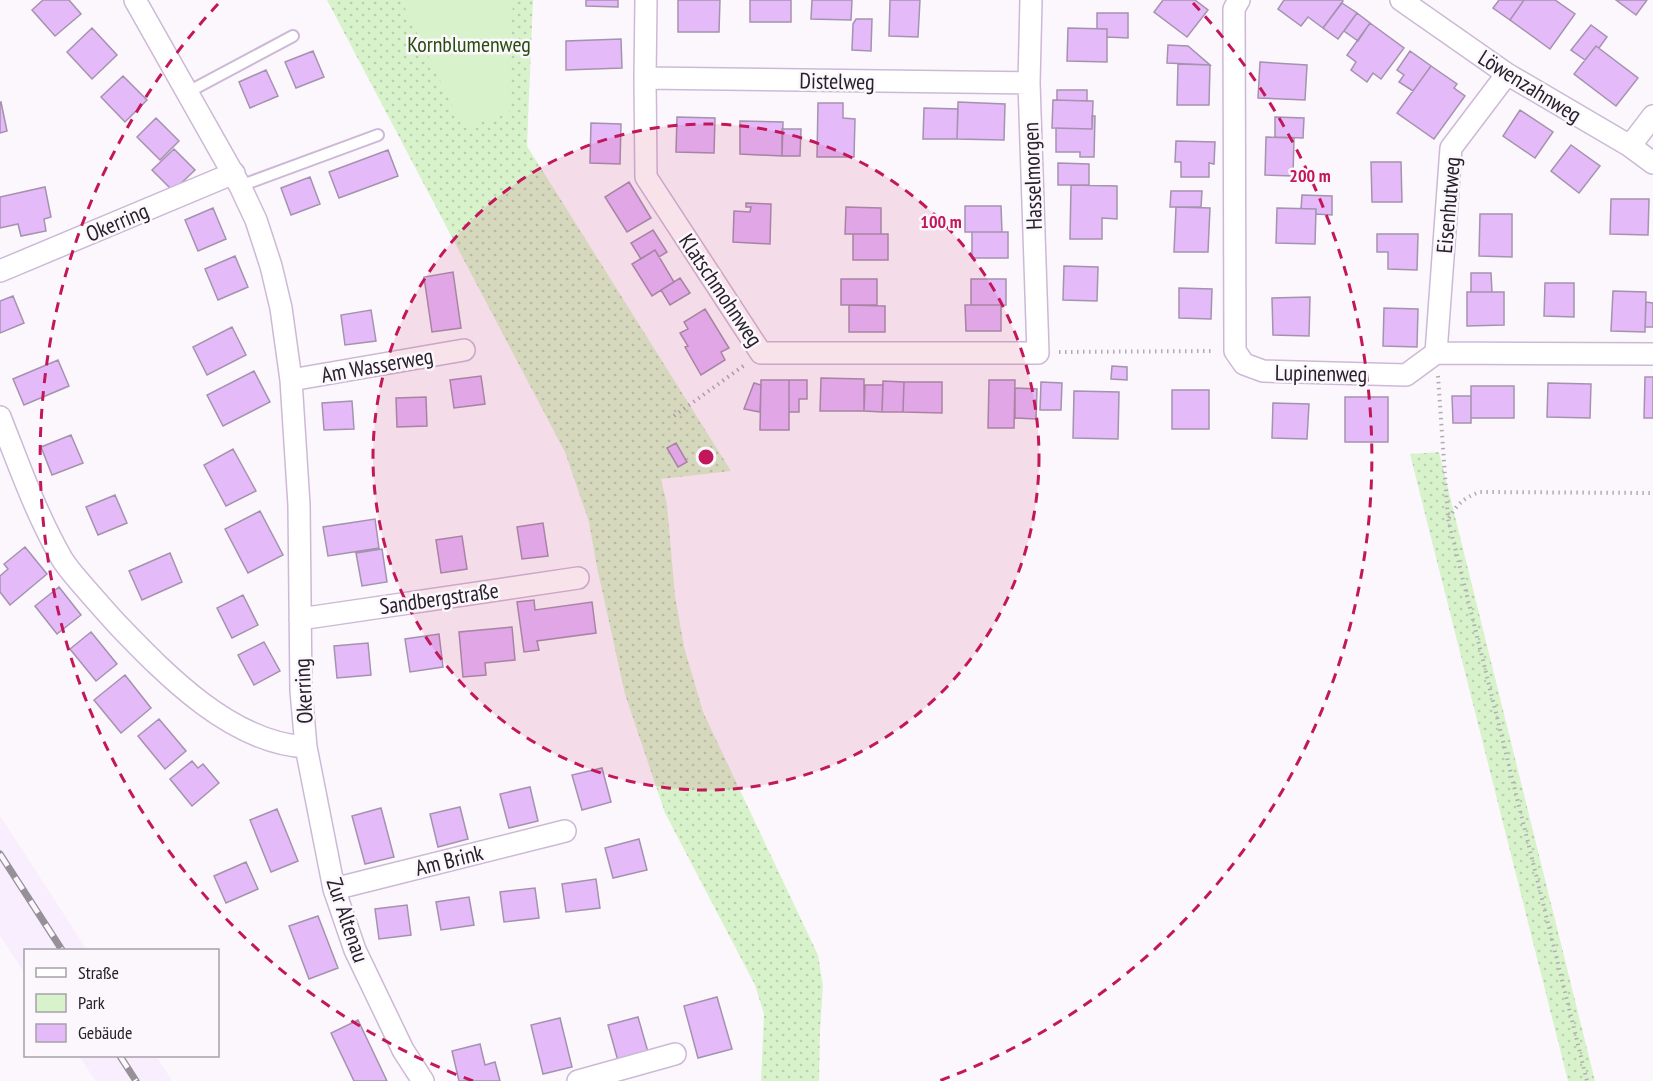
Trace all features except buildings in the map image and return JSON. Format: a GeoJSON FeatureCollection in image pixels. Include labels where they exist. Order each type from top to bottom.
{"type":"FeatureCollection","features":[{"type":"Feature","properties":{"kind":"street","name":"Okerring"},"geometry":{"type":"LineString","coordinates":[[0,417],[43,524],[64,562],[101,607],[148,656],[196,698],[232,723],[269,741],[306,747],[301,691],[299,505],[291,380],[271,266],[256,220],[237,179],[135,0]]}},
{"type":"Feature","properties":{"kind":"street","name":"Klatschmohnweg"},"geometry":{"type":"LineString","coordinates":[[646,0],[646,177],[761,353],[1038,353]]}},
{"type":"Feature","properties":{"kind":"street","name":"Hasselmorgen"},"geometry":{"type":"LineString","coordinates":[[1031,0],[1029,83],[1038,353]]}},
{"type":"Feature","properties":{"kind":"street"},"geometry":{"type":"LineString","coordinates":[[1235,351],[1234,9],[1239,0]]}},
{"type":"Feature","properties":{"kind":"street","name":"Löwenzahnweg"},"geometry":{"type":"LineString","coordinates":[[1401,0],[1507,74],[1630,146]]}},
{"type":"Feature","properties":{"kind":"street","name":"Eisenhutweg"},"geometry":{"type":"LineString","coordinates":[[1437,353],[1451,148],[1507,74]]}},
{"type":"Feature","properties":{"kind":"street","name":"Distelweg"},"geometry":{"type":"LineString","coordinates":[[645,78],[1029,83]]}},
{"type":"Feature","properties":{"kind":"street"},"geometry":{"type":"LineString","coordinates":[[1653,116],[1630,146],[1653,163]]}},
{"type":"Feature","properties":{"kind":"street","name":"Okerring"},"geometry":{"type":"LineString","coordinates":[[0,271],[237,179]]}},
{"type":"Feature","properties":{"kind":"street","name":"Am Wasserweg"},"geometry":{"type":"LineString","coordinates":[[291,380],[464,350]]}},
{"type":"Feature","properties":{"kind":"street","name":"Lupinenweg"},"geometry":{"type":"LineString","coordinates":[[1235,351],[1244,364],[1263,371],[1406,375],[1437,353]]}},
{"type":"Feature","properties":{"kind":"street"},"geometry":{"type":"LineString","coordinates":[[1437,353],[1653,354]]}},
{"type":"Feature","properties":{"kind":"street","name":"Sandbergstraße"},"geometry":{"type":"LineString","coordinates":[[300,619],[578,578]]}},
{"type":"Feature","properties":{"kind":"street","name":"Zur Altenau"},"geometry":{"type":"LineString","coordinates":[[306,747],[334,889],[355,950],[403,1050],[423,1081]]}},
{"type":"Feature","properties":{"kind":"street","name":"Am Brink"},"geometry":{"type":"LineString","coordinates":[[334,889],[565,831]]}},
{"type":"Feature","properties":{"kind":"street"},"geometry":{"type":"LineString","coordinates":[[578,1081],[675,1054]]}},
{"type":"Feature","properties":{"kind":"lane"},"geometry":{"type":"LineString","coordinates":[[188,92],[292,36]]}},
{"type":"Feature","properties":{"kind":"lane"},"geometry":{"type":"LineString","coordinates":[[237,179],[378,135]]}},
{"type":"Feature","properties":{"kind":"path"},"geometry":{"type":"LineString","coordinates":[[1038,353],[1235,351]]}},
{"type":"Feature","properties":{"kind":"path"},"geometry":{"type":"LineString","coordinates":[[674,416],[761,353]]}},
{"type":"Feature","properties":{"kind":"path"},"geometry":{"type":"LineString","coordinates":[[1437,353],[1448,519],[1587,1081]]}},
{"type":"Feature","properties":{"kind":"path"},"geometry":{"type":"LineString","coordinates":[[1448,519],[1456,505],[1479,492],[1653,493]]}},
{"type":"Feature","properties":{"kind":"shaded area"},"geometry":{"type":"Polygon","coordinates":[[[0,816],[86,949],[24,949],[24,972],[0,935],[0,816]]]}},
{"type":"Feature","properties":{"kind":"shaded area"},"geometry":{"type":"Polygon","coordinates":[[[80,1057],[157,1057],[172,1081],[96,1081],[80,1057]]]}},
{"type":"Feature","properties":{"kind":"green space"},"geometry":{"type":"Polygon","coordinates":[[[327,0],[533,0],[527,146],[731,471],[661,479],[667,505],[675,596],[684,647],[703,712],[818,955],[823,986],[819,1081],[761,1081],[764,1014],[755,985],[665,813],[625,694],[589,522],[565,452],[327,0]]]}},
{"type":"Feature","properties":{"kind":"green space","name":"Kornblumenweg"},"geometry":{"type":"Polygon","coordinates":[[[401,0],[513,0],[508,114],[463,128],[401,0]]]}},
{"type":"Feature","properties":{"kind":"green space"},"geometry":{"type":"Polygon","coordinates":[[[1439,452],[1595,1081],[1568,1081],[1410,454],[1439,452]]]}},
{"type":"Feature","properties":{"kind":"railway"},"geometry":{"type":"LineString","coordinates":[[0,854],[61,949]]}},
{"type":"Feature","properties":{"kind":"railway"},"geometry":{"type":"LineString","coordinates":[[121,1057],[136,1081]]}}]}
